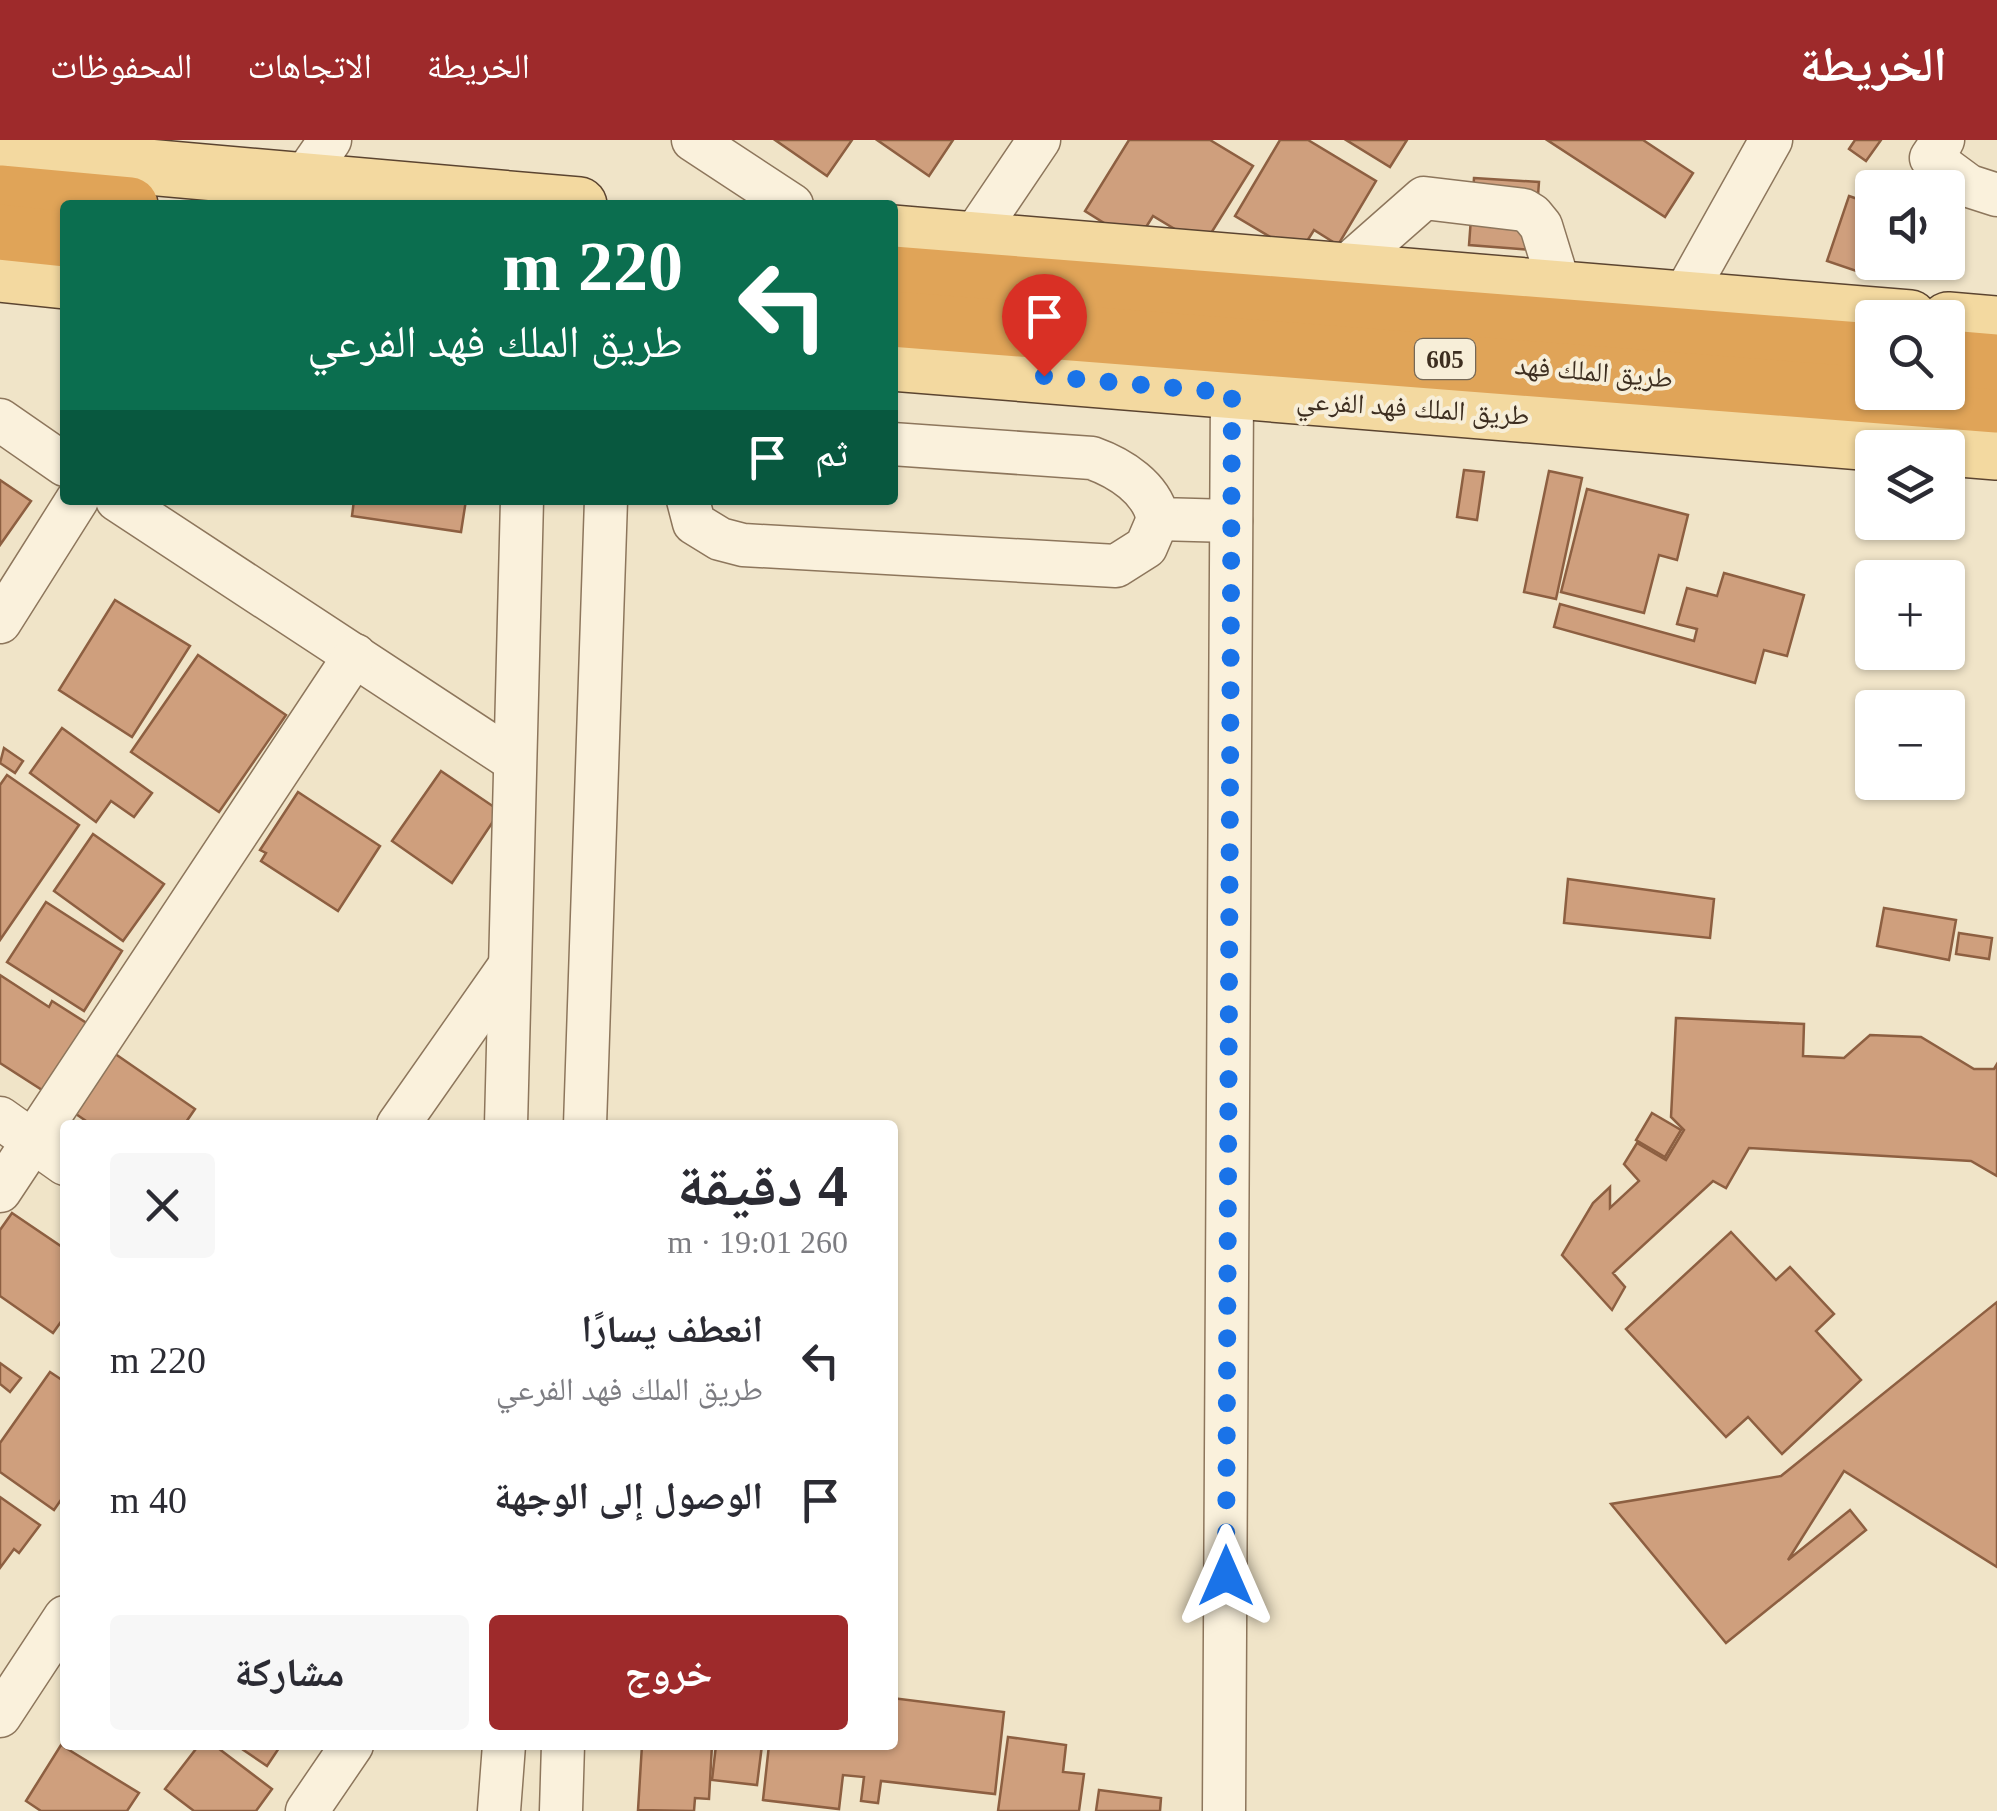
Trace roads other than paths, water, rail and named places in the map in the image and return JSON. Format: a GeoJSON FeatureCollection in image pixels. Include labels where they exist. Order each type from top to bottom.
{"type":"FeatureCollection","features":[{"type":"Feature","properties":{"kind":"highway"},"geometry":{"type":"LineString","coordinates":[[0,193],[76,200]]}},
{"type":"Feature","properties":{"kind":"highway"},"geometry":{"type":"LineString","coordinates":[[0,232],[60,238]]}},
{"type":"Feature","properties":{"kind":"highway","name":"طريق الملك فهد"},"geometry":{"type":"LineString","coordinates":[[898,274],[1855,350]]}},
{"type":"Feature","properties":{"kind":"highway","name":"طريق الملك فهد"},"geometry":{"type":"LineString","coordinates":[[898,319],[1997,405]]}},
{"type":"Feature","properties":{"kind":"highway"},"geometry":{"type":"LineString","coordinates":[[1965,359],[1997,362]]}},
{"type":"Feature","properties":{"kind":"main road"},"geometry":{"type":"LineString","coordinates":[[0,154],[316,159],[550,200]]}},
{"type":"Feature","properties":{"kind":"main road"},"geometry":{"type":"LineString","coordinates":[[898,233],[1855,314]]}},
{"type":"Feature","properties":{"kind":"main road"},"geometry":{"type":"LineString","coordinates":[[0,274],[60,280]]}},
{"type":"Feature","properties":{"kind":"main road"},"geometry":{"type":"LineString","coordinates":[[1965,321],[1997,324]]}},
{"type":"Feature","properties":{"kind":"main road","name":"طريق الملك فهد الفرعي"},"geometry":{"type":"LineString","coordinates":[[898,364],[1855,442]]}},
{"type":"Feature","properties":{"kind":"main road"},"geometry":{"type":"LineString","coordinates":[[1965,449],[1997,452]]}},
{"type":"Feature","properties":{"kind":"street"},"geometry":{"type":"LineString","coordinates":[[693,140],[784,200]]}},
{"type":"Feature","properties":{"kind":"street"},"geometry":{"type":"LineString","coordinates":[[972,239],[1039,140]]}},
{"type":"Feature","properties":{"kind":"street"},"geometry":{"type":"LineString","coordinates":[[1944,140],[1931,158],[1994,189]]}},
{"type":"Feature","properties":{"kind":"street"},"geometry":{"type":"LineString","coordinates":[[1681,301],[1768,141]]}},
{"type":"Feature","properties":{"kind":"street"},"geometry":{"type":"LineString","coordinates":[[1340,272],[1412,205],[1437,196],[1532,215],[1541,226],[1561,290]]}},
{"type":"Feature","properties":{"kind":"street"},"geometry":{"type":"LineString","coordinates":[[1224,1811],[1232,393]]}},
{"type":"Feature","properties":{"kind":"street"},"geometry":{"type":"LineString","coordinates":[[0,420],[60,462]]}},
{"type":"Feature","properties":{"kind":"street"},"geometry":{"type":"LineString","coordinates":[[689,505],[694,522],[720,539],[743,544],[1116,566],[1132,560],[1146,547],[1158,519],[1155,503],[1135,483],[1114,466],[1092,458],[898,444]]}},
{"type":"Feature","properties":{"kind":"street"},"geometry":{"type":"LineString","coordinates":[[0,622],[74,505]]}},
{"type":"Feature","properties":{"kind":"street"},"geometry":{"type":"LineString","coordinates":[[124,505],[512,760]]}},
{"type":"Feature","properties":{"kind":"street"},"geometry":{"type":"LineString","coordinates":[[506,1120],[512,760],[522,505]]}},
{"type":"Feature","properties":{"kind":"street"},"geometry":{"type":"LineString","coordinates":[[585,1120],[606,505]]}},
{"type":"Feature","properties":{"kind":"street"},"geometry":{"type":"LineString","coordinates":[[1158,519],[1231,521]]}},
{"type":"Feature","properties":{"kind":"street"},"geometry":{"type":"LineString","coordinates":[[0,1192],[356,656]]}},
{"type":"Feature","properties":{"kind":"street"},"geometry":{"type":"LineString","coordinates":[[402,1120],[508,968]]}},
{"type":"Feature","properties":{"kind":"street"},"geometry":{"type":"LineString","coordinates":[[0,1716],[60,1625]]}},
{"type":"Feature","properties":{"kind":"street"},"geometry":{"type":"LineString","coordinates":[[307,1811],[349,1750]]}},
{"type":"Feature","properties":{"kind":"street"},"geometry":{"type":"LineString","coordinates":[[498,1811],[504,1750]]}},
{"type":"Feature","properties":{"kind":"street"},"geometry":{"type":"LineString","coordinates":[[561,1811],[564,1750]]}}]}
